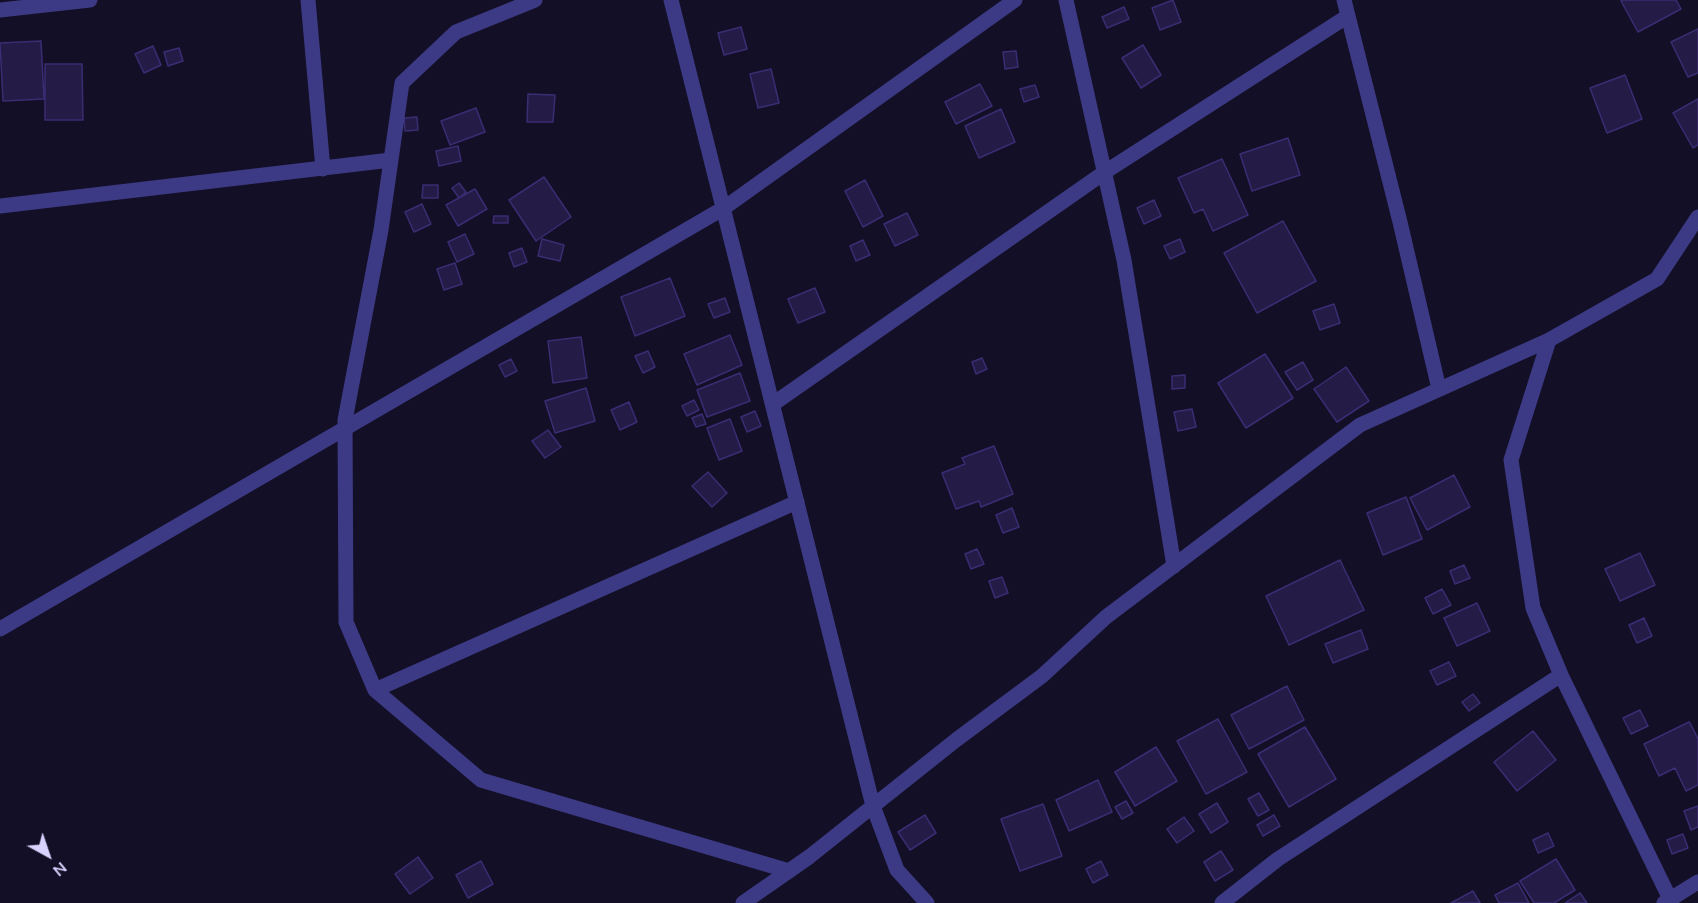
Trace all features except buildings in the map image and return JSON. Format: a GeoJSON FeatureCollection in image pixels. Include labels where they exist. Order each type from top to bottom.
{"type":"FeatureCollection","features":[{"type":"Feature","properties":{"kind":"street"},"geometry":{"type":"LineString","coordinates":[[0,10],[90,0]]}},
{"type":"Feature","properties":{"kind":"street"},"geometry":{"type":"LineString","coordinates":[[308,0],[322,169]]}},
{"type":"Feature","properties":{"kind":"street"},"geometry":{"type":"LineString","coordinates":[[535,0],[456,32],[402,83],[381,230],[345,428],[346,622],[375,690],[481,780],[789,871]]}},
{"type":"Feature","properties":{"kind":"street"},"geometry":{"type":"LineString","coordinates":[[671,0],[873,806],[897,870],[927,903]]}},
{"type":"Feature","properties":{"kind":"street"},"geometry":{"type":"LineString","coordinates":[[0,629],[724,208],[1015,0]]}},
{"type":"Feature","properties":{"kind":"street"},"geometry":{"type":"LineString","coordinates":[[1066,0],[1124,260],[1174,566]]}},
{"type":"Feature","properties":{"kind":"street"},"geometry":{"type":"LineString","coordinates":[[1344,0],[1439,389]]}},
{"type":"Feature","properties":{"kind":"street"},"geometry":{"type":"LineString","coordinates":[[773,404],[1104,172],[1348,16]]}},
{"type":"Feature","properties":{"kind":"street"},"geometry":{"type":"LineString","coordinates":[[0,206],[391,160]]}},
{"type":"Feature","properties":{"kind":"street"},"geometry":{"type":"LineString","coordinates":[[743,903],[789,871],[956,740],[1042,676],[1106,617],[1360,425],[1549,340],[1657,279],[1698,217]]}},
{"type":"Feature","properties":{"kind":"street"},"geometry":{"type":"LineString","coordinates":[[1549,340],[1511,460],[1533,608],[1561,675],[1668,902],[1698,882]]}},
{"type":"Feature","properties":{"kind":"street"},"geometry":{"type":"LineString","coordinates":[[375,690],[797,502]]}},
{"type":"Feature","properties":{"kind":"street"},"geometry":{"type":"LineString","coordinates":[[1222,903],[1278,859],[1561,675]]}}]}
